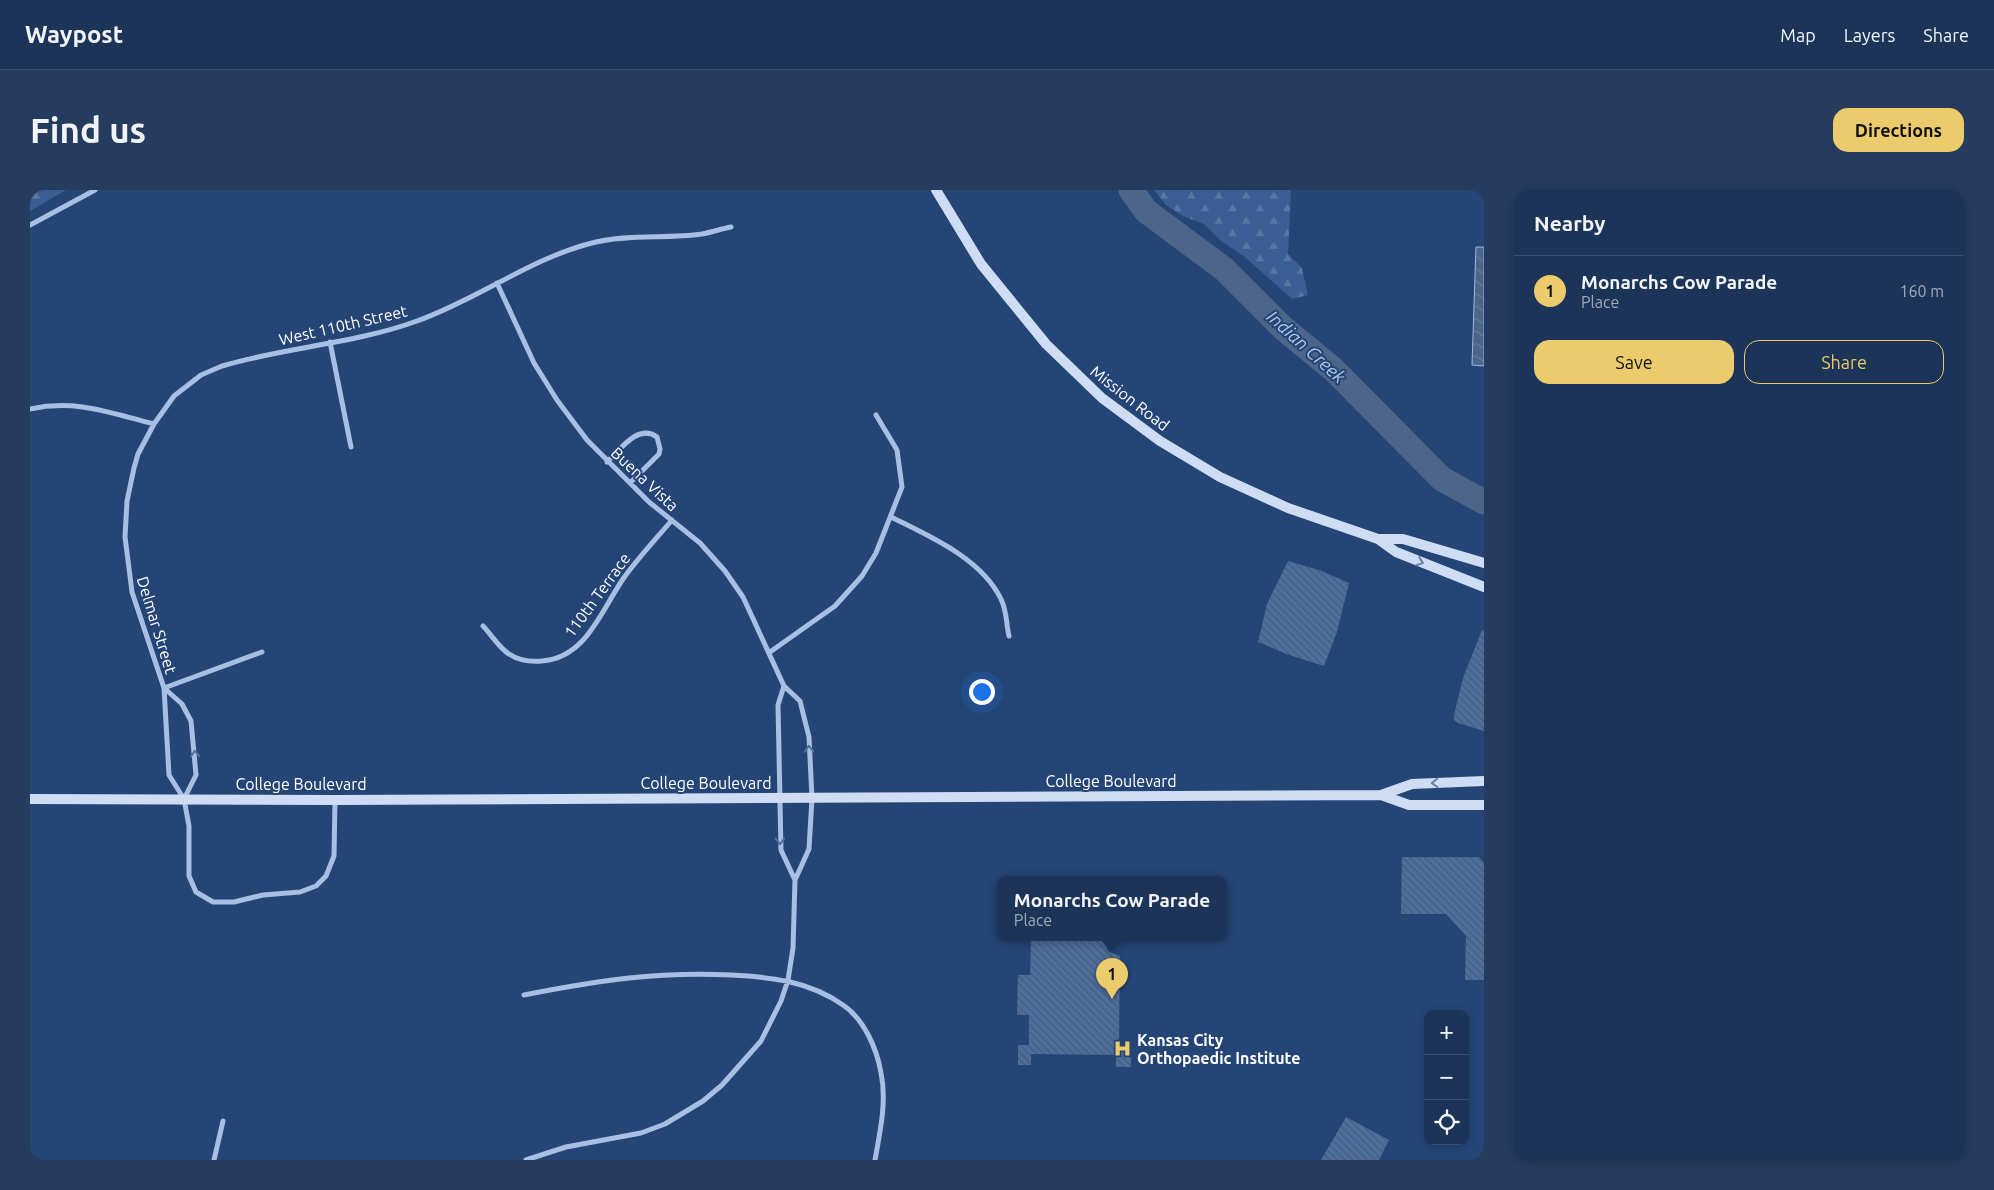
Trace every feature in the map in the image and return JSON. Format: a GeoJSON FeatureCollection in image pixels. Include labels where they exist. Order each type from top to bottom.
{"type":"FeatureCollection","features":[{"type":"Feature","properties":{"kind":"main road","name":"Mission Road"},"geometry":{"type":"LineString","coordinates":[[936,190],[981,264],[1014,307],[1046,344],[1102,398],[1160,441],[1220,477],[1288,508],[1378,539],[1396,552],[1484,587]]}},
{"type":"Feature","properties":{"kind":"main road","name":"Mission Road"},"geometry":{"type":"LineString","coordinates":[[1378,539],[1403,539],[1484,562]]}},
{"type":"Feature","properties":{"kind":"main road","name":"College Boulevard"},"geometry":{"type":"LineString","coordinates":[[30,799],[334,800],[1381,795],[1412,784],[1484,781]]}},
{"type":"Feature","properties":{"kind":"main road","name":"College Boulevard"},"geometry":{"type":"LineString","coordinates":[[1381,795],[1409,806],[1484,805]]}},
{"type":"Feature","properties":{"kind":"street"},"geometry":{"type":"LineString","coordinates":[[30,225],[96,190]]}},
{"type":"Feature","properties":{"kind":"street","name":"West 110th Street"},"geometry":{"type":"LineString","coordinates":[[154,424],[174,396],[202,375],[222,366],[416,322],[456,306],[544,259],[597,242],[627,238],[702,234],[731,227]]}},
{"type":"Feature","properties":{"kind":"street","name":"Buena Vista"},"geometry":{"type":"LineString","coordinates":[[498,283],[534,363],[557,400],[607,462],[700,544],[725,571],[743,597],[770,652],[784,686],[800,701],[809,737],[812,798],[809,849],[795,880]]}},
{"type":"Feature","properties":{"kind":"street"},"geometry":{"type":"LineString","coordinates":[[330,342],[351,446]]}},
{"type":"Feature","properties":{"kind":"street"},"geometry":{"type":"LineString","coordinates":[[30,409],[68,405],[95,407],[154,424]]}},
{"type":"Feature","properties":{"kind":"street"},"geometry":{"type":"LineString","coordinates":[[770,652],[835,606],[862,576],[876,553],[902,487],[902,473],[897,450],[876,415]]}},
{"type":"Feature","properties":{"kind":"street","name":"Delmar Street"},"geometry":{"type":"LineString","coordinates":[[154,424],[138,454],[134,468],[127,501],[125,537],[132,592],[164,688],[169,775],[184,799]]}},
{"type":"Feature","properties":{"kind":"street"},"geometry":{"type":"LineString","coordinates":[[607,462],[638,434],[645,432],[657,436],[660,449],[659,454],[630,484]]}},
{"type":"Feature","properties":{"kind":"street"},"geometry":{"type":"LineString","coordinates":[[891,516],[938,541],[978,571],[1000,598],[1006,614],[1009,636]]}},
{"type":"Feature","properties":{"kind":"street","name":"110th Terrace"},"geometry":{"type":"LineString","coordinates":[[483,626],[508,653],[520,658],[535,661],[551,660],[568,654],[582,643],[624,577],[672,520]]}},
{"type":"Feature","properties":{"kind":"street"},"geometry":{"type":"LineString","coordinates":[[164,688],[237,663],[262,652]]}},
{"type":"Feature","properties":{"kind":"street"},"geometry":{"type":"LineString","coordinates":[[526,1160],[566,1146],[641,1133],[664,1124],[703,1101],[742,1065],[761,1041],[781,1001],[788,980],[793,948],[795,880],[781,850],[779,798],[778,705],[784,686]]}},
{"type":"Feature","properties":{"kind":"street","name":"Delmar Street"},"geometry":{"type":"LineString","coordinates":[[164,688],[182,704],[191,721],[196,775],[184,799]]}},
{"type":"Feature","properties":{"kind":"street"},"geometry":{"type":"LineString","coordinates":[[184,799],[189,826],[189,876],[196,892],[213,902],[234,902],[263,895],[300,892],[316,886],[326,876],[334,856],[334,800]]}},
{"type":"Feature","properties":{"kind":"street"},"geometry":{"type":"LineString","coordinates":[[524,995],[588,983],[663,974],[698,973],[788,980],[804,984],[844,1005],[859,1021],[868,1036],[882,1074],[881,1123],[875,1160]]}},
{"type":"Feature","properties":{"kind":"street"},"geometry":{"type":"LineString","coordinates":[[214,1160],[223,1122]]}},
{"type":"Feature","properties":{"kind":"green space"},"geometry":{"type":"Polygon","coordinates":[[[30,190],[66,190],[30,211],[30,190]]]}},
{"type":"Feature","properties":{"kind":"green space"},"geometry":{"type":"Polygon","coordinates":[[[1154,190],[1291,190],[1288,254],[1302,268],[1308,295],[1292,299],[1245,257],[1221,241],[1204,224],[1183,216],[1166,205],[1154,190]]]}},
{"type":"Feature","properties":{"kind":"water"},"geometry":{"type":"Polygon","coordinates":[[[1476,247],[1484,247],[1484,366],[1472,365],[1476,247]]]}},
{"type":"Feature","properties":{"kind":"building"},"geometry":{"type":"Polygon","coordinates":[[[1288,561],[1319,570],[1349,583],[1337,632],[1324,666],[1289,655],[1258,642],[1267,604],[1288,561]]]}},
{"type":"Feature","properties":{"kind":"building"},"geometry":{"type":"Polygon","coordinates":[[[1482,630],[1484,631],[1484,731],[1454,720],[1463,678],[1482,630]]]}},
{"type":"Feature","properties":{"kind":"building"},"geometry":{"type":"Polygon","coordinates":[[[1402,857],[1479,857],[1484,863],[1484,980],[1465,980],[1466,936],[1446,914],[1401,914],[1402,857]]]}},
{"type":"Feature","properties":{"kind":"building"},"geometry":{"type":"Polygon","coordinates":[[[1031,941],[1103,941],[1109,952],[1120,956],[1119,1046],[1131,1046],[1131,1067],[1116,1067],[1116,1055],[1031,1054],[1031,1065],[1018,1065],[1018,1045],[1029,1045],[1029,1015],[1017,1015],[1018,975],[1030,975],[1031,941]]]}},
{"type":"Feature","properties":{"kind":"building"},"geometry":{"type":"Polygon","coordinates":[[[1346,1117],[1389,1140],[1379,1160],[1321,1160],[1346,1117]]]}},
{"type":"Feature","properties":{"kind":"waterway","name":"Indian Creek"},"geometry":{"type":"LineString","coordinates":[[1131,190],[1146,211],[1224,269],[1283,328],[1334,370],[1442,479],[1484,502]]}},
{"type":"Feature","properties":{"kind":"place","name":"Monarchs Cow Parade"},"geometry":{"type":"Point","coordinates":[1112,999]}},
{"type":"Feature","properties":{"kind":"place","name":"Kansas City Orthopaedic Institute"},"geometry":{"type":"Point","coordinates":[1123,1049]}}]}
